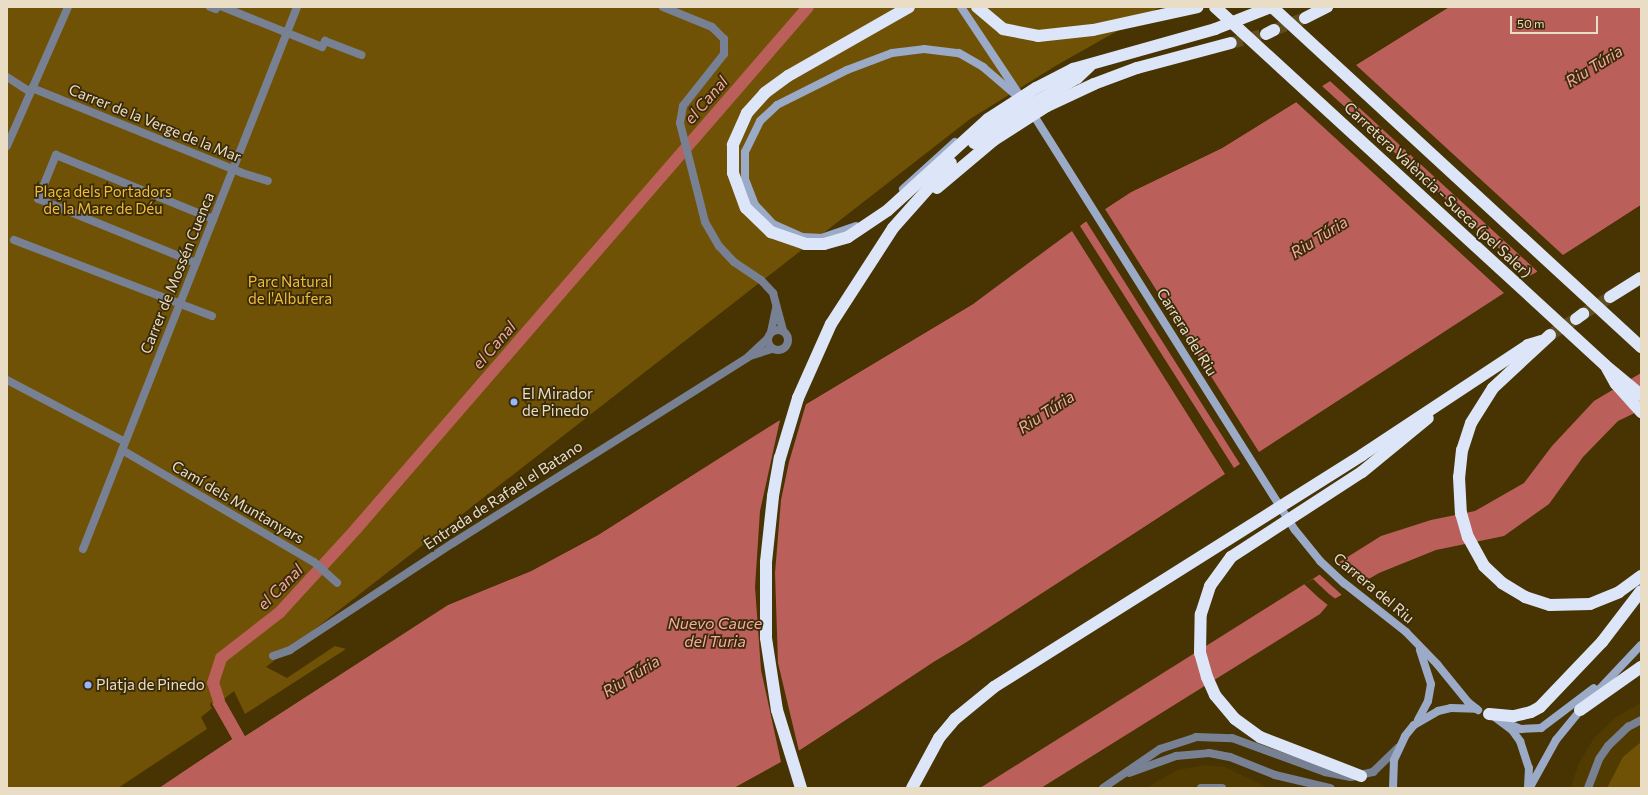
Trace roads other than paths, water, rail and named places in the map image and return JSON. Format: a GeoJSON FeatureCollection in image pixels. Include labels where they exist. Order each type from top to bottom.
{"type":"FeatureCollection","features":[{"type":"Feature","properties":{"kind":"highway"},"geometry":{"type":"LineString","coordinates":[[909,7],[788,76],[765,93],[747,113],[736,134],[732,160],[735,183],[746,208],[771,232],[796,242],[824,244],[848,237],[888,210],[988,119],[1011,116],[1041,97],[1094,84],[1137,68],[1231,43]]}},
{"type":"Feature","properties":{"kind":"highway"},"geometry":{"type":"LineString","coordinates":[[977,7],[1003,29],[1038,36],[1093,30],[1198,7]]}},
{"type":"Feature","properties":{"kind":"highway"},"geometry":{"type":"LineString","coordinates":[[801,788],[787,747],[771,675],[766,638],[766,562],[773,496],[780,458],[798,398],[831,324],[874,256],[954,172],[1011,116],[1041,97],[1073,69],[1254,15],[1272,7]]}},
{"type":"Feature","properties":{"kind":"highway","name":"Carretera València - Sueca (pel Saler)"},"geometry":{"type":"LineString","coordinates":[[1272,7],[1641,347]]}},
{"type":"Feature","properties":{"kind":"highway"},"geometry":{"type":"LineString","coordinates":[[1305,18],[1327,7]]}},
{"type":"Feature","properties":{"kind":"highway","name":"Carretera València - Sueca (pel Saler)"},"geometry":{"type":"LineString","coordinates":[[1215,8],[1605,365],[1641,395]]}},
{"type":"Feature","properties":{"kind":"highway"},"geometry":{"type":"LineString","coordinates":[[1610,297],[1641,278]]}},
{"type":"Feature","properties":{"kind":"highway"},"geometry":{"type":"LineString","coordinates":[[912,788],[938,738],[955,719],[994,687],[1362,455],[1528,345],[1546,338],[1501,379],[1477,411],[1462,450],[1459,501],[1468,537],[1477,555],[1507,587],[1525,597],[1550,605],[1590,604],[1619,592],[1641,576]]}},
{"type":"Feature","properties":{"kind":"highway"},"geometry":{"type":"LineString","coordinates":[[1605,365],[1616,384],[1641,412]]}},
{"type":"Feature","properties":{"kind":"highway"},"geometry":{"type":"LineString","coordinates":[[1361,776],[1260,737],[1235,719],[1215,695],[1203,666],[1199,630],[1204,599],[1219,572],[1230,557],[1362,472],[1479,377]]}},
{"type":"Feature","properties":{"kind":"highway"},"geometry":{"type":"LineString","coordinates":[[1484,712],[1514,716],[1532,712],[1540,707],[1602,642],[1641,591]]}},
{"type":"Feature","properties":{"kind":"highway"},"geometry":{"type":"LineString","coordinates":[[1580,710],[1641,667]]}},
{"type":"Feature","properties":{"kind":"street"},"geometry":{"type":"LineString","coordinates":[[7,146],[68,7]]}},
{"type":"Feature","properties":{"kind":"street"},"geometry":{"type":"LineString","coordinates":[[210,7],[216,9],[217,7]]}},
{"type":"Feature","properties":{"kind":"street"},"geometry":{"type":"LineString","coordinates":[[223,7],[322,47],[325,41],[361,55]]}},
{"type":"Feature","properties":{"kind":"street","name":"Carrer de Mossén Cuenca"},"geometry":{"type":"LineString","coordinates":[[83,549],[297,7]]}},
{"type":"Feature","properties":{"kind":"street","name":"Entrada de Rafael el Batano"},"geometry":{"type":"LineString","coordinates":[[273,656],[290,650],[453,543],[748,357],[772,349],[781,350],[787,345],[788,337],[783,331],[773,293],[761,280],[734,262],[719,246],[705,222],[682,130],[680,119],[683,106],[719,64],[725,46],[724,39],[712,27],[663,7]]}},
{"type":"Feature","properties":{"kind":"street","name":"Carrera del Riu"},"geometry":{"type":"LineString","coordinates":[[961,7],[1026,103],[1295,530],[1320,561],[1418,646],[1468,702],[1484,712]]}},
{"type":"Feature","properties":{"kind":"street"},"geometry":{"type":"LineString","coordinates":[[988,119],[970,128],[871,216],[854,227],[832,235],[810,238],[782,229],[760,212],[748,189],[745,152],[753,131],[768,112],[807,88],[892,53],[924,49],[958,53],[984,67],[1026,103]]}},
{"type":"Feature","properties":{"kind":"street","name":"Carrer de la Verge de la Mar"},"geometry":{"type":"LineString","coordinates":[[7,78],[31,90],[268,181]]}},
{"type":"Feature","properties":{"kind":"street"},"geometry":{"type":"LineString","coordinates":[[196,263],[38,199],[56,155],[213,219]]}},
{"type":"Feature","properties":{"kind":"street"},"geometry":{"type":"LineString","coordinates":[[14,240],[212,316]]}},
{"type":"Feature","properties":{"kind":"street"},"geometry":{"type":"LineString","coordinates":[[772,349],[769,335],[777,306]]}},
{"type":"Feature","properties":{"kind":"street"},"geometry":{"type":"LineString","coordinates":[[769,335],[783,331]]}},
{"type":"Feature","properties":{"kind":"street","name":"Entrada de Rafael el Batano"},"geometry":{"type":"LineString","coordinates":[[748,357],[769,335]]}},
{"type":"Feature","properties":{"kind":"street","name":"Camí dels Muntanyars"},"geometry":{"type":"LineString","coordinates":[[7,380],[123,446],[314,562],[337,583]]}},
{"type":"Feature","properties":{"kind":"street"},"geometry":{"type":"LineString","coordinates":[[1529,788],[1556,740],[1580,710],[1641,645]]}},
{"type":"Feature","properties":{"kind":"street","name":"Carrera del Riu"},"geometry":{"type":"LineString","coordinates":[[1398,748],[1428,701],[1431,684],[1418,646]]}},
{"type":"Feature","properties":{"kind":"street"},"geometry":{"type":"LineString","coordinates":[[1414,725],[1438,711],[1465,708],[1484,712],[1528,730],[1546,726],[1614,673]]}},
{"type":"Feature","properties":{"kind":"street"},"geometry":{"type":"LineString","coordinates":[[1501,720],[1512,730],[1526,754],[1529,768],[1529,788]]}},
{"type":"Feature","properties":{"kind":"street"},"geometry":{"type":"LineString","coordinates":[[1588,788],[1599,759],[1608,746],[1628,727],[1641,720]]}},
{"type":"Feature","properties":{"kind":"street"},"geometry":{"type":"LineString","coordinates":[[1103,788],[1145,758],[1173,743],[1208,736],[1244,741],[1335,776],[1361,776],[1381,767],[1398,748]]}},
{"type":"Feature","properties":{"kind":"street"},"geometry":{"type":"LineString","coordinates":[[1393,788],[1392,772],[1398,748]]}},
{"type":"Feature","properties":{"kind":"street"},"geometry":{"type":"LineString","coordinates":[[1119,778],[1176,756],[1209,753],[1230,757],[1275,775],[1330,788]]}},
{"type":"Feature","properties":{"kind":"street"},"geometry":{"type":"LineString","coordinates":[[1201,788],[1222,788]]}},
{"type":"Feature","properties":{"kind":"water","name":"Nuevo Cauce del Turia"},"geometry":{"type":"Polygon","coordinates":[[[1449,7],[1641,7],[1641,205],[780,763],[734,788],[159,788],[232,739],[212,704],[224,699],[245,736],[448,605],[531,571],[598,535],[748,439],[973,304],[1044,249],[1131,192],[1222,148],[1449,7]]]}},
{"type":"Feature","properties":{"kind":"water"},"geometry":{"type":"Polygon","coordinates":[[[1641,373],[1641,410],[1618,421],[1583,457],[1549,504],[1504,536],[1436,550],[1379,573],[1331,601],[1320,614],[1041,788],[980,788],[1381,536],[1431,520],[1475,511],[1524,483],[1552,446],[1594,401],[1641,373]]]}},
{"type":"Feature","properties":{"kind":"waterway","name":"el Canal"},"geometry":{"type":"LineString","coordinates":[[219,701],[213,683],[221,658],[280,612],[356,529],[808,7]]}},
{"type":"Feature","properties":{"kind":"tunnel"},"geometry":{"type":"LineString","coordinates":[[1274,30],[1305,18]]}},
{"type":"Feature","properties":{"kind":"tunnel"},"geometry":{"type":"LineString","coordinates":[[1231,43],[1266,34]]}},
{"type":"Feature","properties":{"kind":"tunnel"},"geometry":{"type":"LineString","coordinates":[[1583,314],[1610,297]]}},
{"type":"Feature","properties":{"kind":"tunnel"},"geometry":{"type":"LineString","coordinates":[[1550,335],[1576,319]]}},
{"type":"Feature","properties":{"kind":"place","name":"El Mirador de Pinedo"},"geometry":{"type":"Point","coordinates":[514,402]}},
{"type":"Feature","properties":{"kind":"place","name":"Platja de Pinedo"},"geometry":{"type":"Point","coordinates":[88,685]}},
{"type":"Feature","properties":{"kind":"water label","name":"Riu Túria"},"geometry":{"type":"Point","coordinates":[1594,66]}},
{"type":"Feature","properties":{"kind":"water label","name":"Riu Túria"},"geometry":{"type":"Point","coordinates":[1319,237]}},
{"type":"Feature","properties":{"kind":"water label","name":"Riu Túria"},"geometry":{"type":"Point","coordinates":[1046,412]}},
{"type":"Feature","properties":{"kind":"water label","name":"Riu Túria"},"geometry":{"type":"Point","coordinates":[631,676]}},
{"type":"Feature","properties":{"kind":"park label","name":"Plaça dels Portadors de la Mare de Déu"},"geometry":{"type":"Point","coordinates":[103,200]}},
{"type":"Feature","properties":{"kind":"park label","name":"Parc Natural de l'Albufera"},"geometry":{"type":"Point","coordinates":[290,290]}}]}
